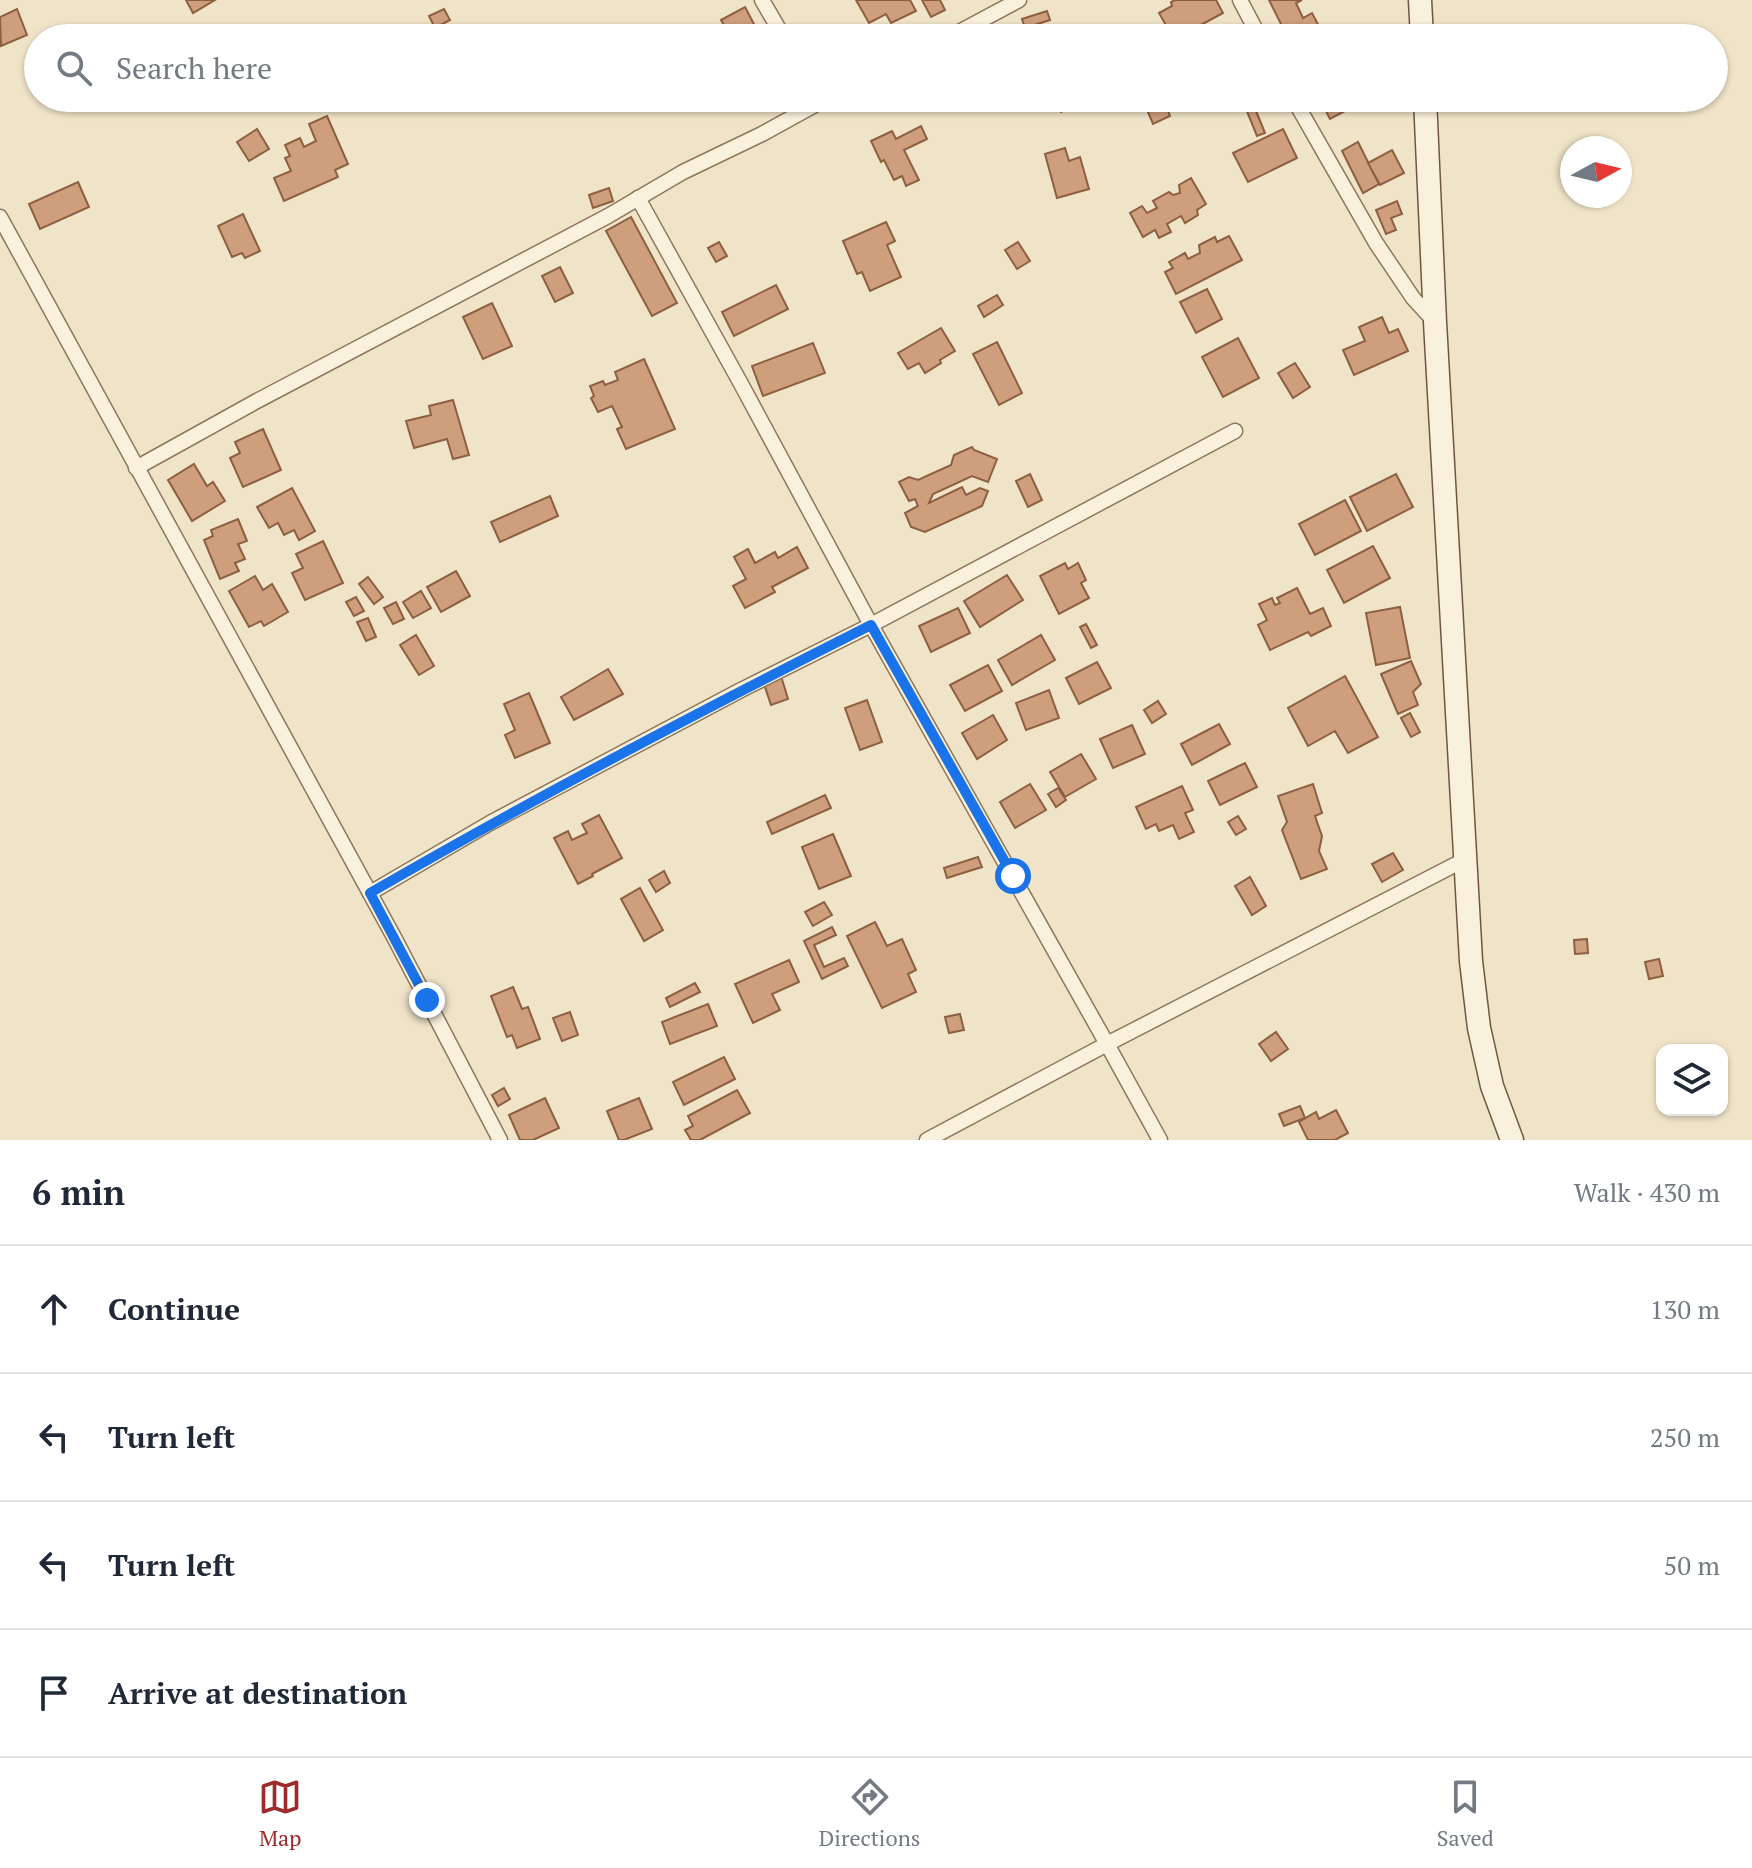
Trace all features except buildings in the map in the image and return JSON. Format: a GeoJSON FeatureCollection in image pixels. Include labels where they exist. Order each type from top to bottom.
{"type":"FeatureCollection","features":[{"type":"Feature","properties":{"kind":"street"},"geometry":{"type":"LineString","coordinates":[[762,0],[776,24]]}},
{"type":"Feature","properties":{"kind":"street"},"geometry":{"type":"LineString","coordinates":[[974,24],[1019,0]]}},
{"type":"Feature","properties":{"kind":"street"},"geometry":{"type":"LineString","coordinates":[[1240,0],[1253,24]]}},
{"type":"Feature","properties":{"kind":"street"},"geometry":{"type":"LineString","coordinates":[[1420,0],[1421,24]]}},
{"type":"Feature","properties":{"kind":"street"},"geometry":{"type":"LineString","coordinates":[[136,468],[798,112]]}},
{"type":"Feature","properties":{"kind":"street"},"geometry":{"type":"LineString","coordinates":[[1301,112],[1383,253],[1413,298],[1435,322]]}},
{"type":"Feature","properties":{"kind":"street"},"geometry":{"type":"LineString","coordinates":[[1426,112],[1471,961],[1479,1028],[1492,1086],[1512,1140]]}},
{"type":"Feature","properties":{"kind":"street"},"geometry":{"type":"LineString","coordinates":[[638,198],[871,625],[1160,1140]]}},
{"type":"Feature","properties":{"kind":"street"},"geometry":{"type":"LineString","coordinates":[[0,217],[370,893],[500,1140]]}},
{"type":"Feature","properties":{"kind":"street"},"geometry":{"type":"LineString","coordinates":[[370,893],[490,823],[1235,431]]}},
{"type":"Feature","properties":{"kind":"street"},"geometry":{"type":"LineString","coordinates":[[927,1140],[1466,859]]}},
{"type":"Feature","properties":{"kind":"route"},"geometry":{"type":"LineString","coordinates":[[427,1000],[370,893],[490,823],[871,625],[1013,876]]}}]}
